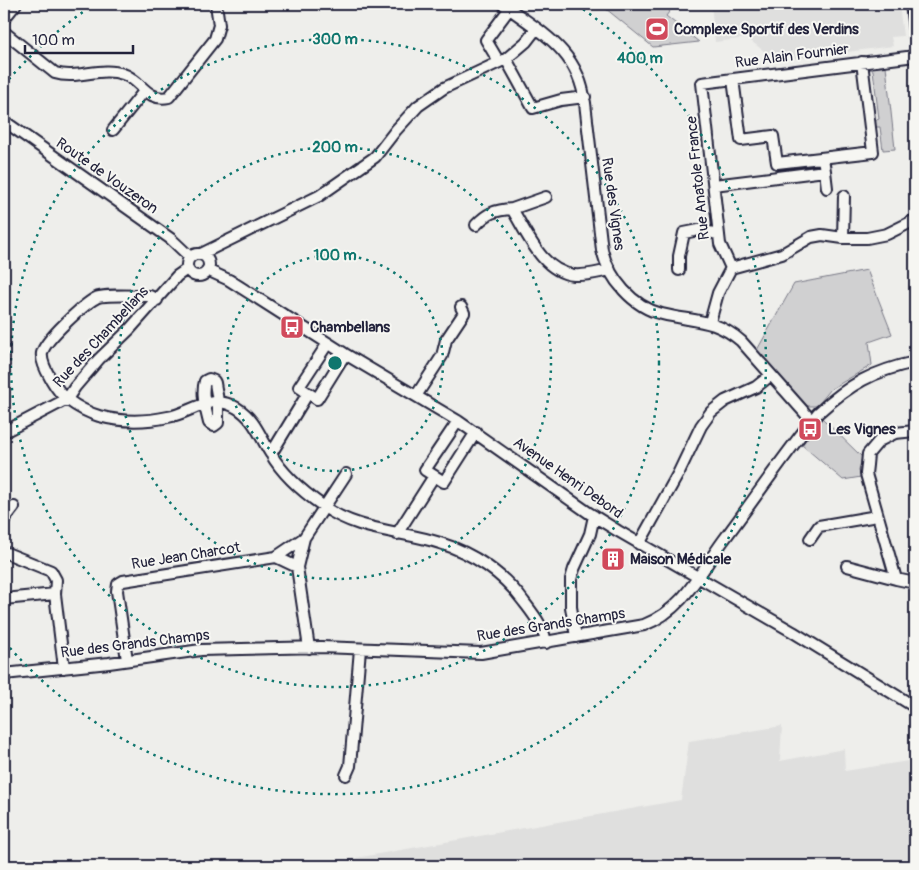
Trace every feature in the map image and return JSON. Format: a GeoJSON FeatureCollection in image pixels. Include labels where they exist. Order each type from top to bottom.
{"type":"FeatureCollection","features":[{"type":"Feature","properties":{"kind":"street"},"geometry":{"type":"LineString","coordinates":[[4,18],[16,4]]}},
{"type":"Feature","properties":{"kind":"street"},"geometry":{"type":"LineString","coordinates":[[4,32],[55,73],[65,76],[112,71],[126,74],[145,90],[160,99],[169,98],[215,39],[220,26],[216,4]]}},
{"type":"Feature","properties":{"kind":"street"},"geometry":{"type":"LineString","coordinates":[[911,4],[915,39]]}},
{"type":"Feature","properties":{"kind":"street"},"geometry":{"type":"LineString","coordinates":[[507,6],[486,40],[503,60],[533,108],[561,100],[585,97]]}},
{"type":"Feature","properties":{"kind":"street","name":"Rue des Vignes"},"geometry":{"type":"LineString","coordinates":[[507,6],[560,48],[573,64],[581,80],[585,97],[604,257],[610,270],[624,290],[643,306],[661,314],[710,322],[729,331],[812,421]]}},
{"type":"Feature","properties":{"kind":"street"},"geometry":{"type":"LineString","coordinates":[[201,254],[209,264],[204,274],[197,276],[187,269],[187,262],[194,254],[201,254],[319,196],[375,157],[416,108],[434,94],[503,60],[526,42],[536,29]]}},
{"type":"Feature","properties":{"kind":"street","name":"Rue Alain Fournier"},"geometry":{"type":"LineString","coordinates":[[702,83],[915,56]]}},
{"type":"Feature","properties":{"kind":"street"},"geometry":{"type":"LineString","coordinates":[[777,163],[872,152],[862,62]]}},
{"type":"Feature","properties":{"kind":"street"},"geometry":{"type":"LineString","coordinates":[[733,79],[741,140],[773,136],[778,177]]}},
{"type":"Feature","properties":{"kind":"street","name":"Rue Anatole France"},"geometry":{"type":"LineString","coordinates":[[702,83],[718,234],[720,244],[731,268]]}},
{"type":"Feature","properties":{"kind":"street"},"geometry":{"type":"LineString","coordinates":[[113,130],[145,90]]}},
{"type":"Feature","properties":{"kind":"street","name":"Route de Vouzeron"},"geometry":{"type":"LineString","coordinates":[[4,121],[171,239],[190,257]]}},
{"type":"Feature","properties":{"kind":"street"},"geometry":{"type":"LineString","coordinates":[[823,158],[827,188]]}},
{"type":"Feature","properties":{"kind":"street"},"geometry":{"type":"LineString","coordinates":[[714,185],[825,172]]}},
{"type":"Feature","properties":{"kind":"street"},"geometry":{"type":"LineString","coordinates":[[843,238],[844,196]]}},
{"type":"Feature","properties":{"kind":"street"},"geometry":{"type":"LineString","coordinates":[[476,225],[485,215],[504,209],[512,209],[546,197]]}},
{"type":"Feature","properties":{"kind":"street"},"geometry":{"type":"LineString","coordinates":[[512,209],[542,258],[554,268],[576,275],[610,270]]}},
{"type":"Feature","properties":{"kind":"street"},"geometry":{"type":"LineString","coordinates":[[710,322],[718,293],[731,268],[782,254],[811,237],[822,235],[843,238],[867,238],[885,235],[915,220]]}},
{"type":"Feature","properties":{"kind":"street"},"geometry":{"type":"LineString","coordinates":[[679,270],[679,256],[684,233],[699,230],[718,234]]}},
{"type":"Feature","properties":{"kind":"street","name":"Rue des Chambellans"},"geometry":{"type":"LineString","coordinates":[[4,432],[66,399],[99,359],[157,300],[177,276],[187,269]]}},
{"type":"Feature","properties":{"kind":"street","name":"Avenue Henri Debord"},"geometry":{"type":"LineString","coordinates":[[207,270],[229,280],[328,344],[476,432],[594,516],[639,544],[786,628],[915,707]]}},
{"type":"Feature","properties":{"kind":"street"},"geometry":{"type":"LineString","coordinates":[[157,300],[150,296],[97,297],[61,327],[45,347],[42,354],[43,363],[52,381],[66,399],[96,415],[113,420],[133,421],[169,417],[185,412],[205,402],[218,401],[236,407],[249,417],[286,475],[324,507],[369,528],[448,546],[474,557],[507,582],[521,597],[537,620],[546,642]]}},
{"type":"Feature","properties":{"kind":"street"},"geometry":{"type":"LineString","coordinates":[[416,396],[442,356],[446,340],[464,313],[461,307]]}},
{"type":"Feature","properties":{"kind":"street"},"geometry":{"type":"LineString","coordinates":[[328,344],[300,387],[317,399],[345,354]]}},
{"type":"Feature","properties":{"kind":"street","name":"Rue des Grands Champs"},"geometry":{"type":"LineString","coordinates":[[4,674],[201,650],[321,647],[481,653],[634,628],[655,621],[676,605],[691,588],[812,421],[837,396],[864,378],[883,370],[915,362]]}},
{"type":"Feature","properties":{"kind":"street"},"geometry":{"type":"LineString","coordinates":[[639,544],[678,474],[701,426],[711,412],[725,402],[756,387],[771,375]]}},
{"type":"Feature","properties":{"kind":"street"},"geometry":{"type":"LineString","coordinates":[[205,381],[214,381],[218,401],[218,423],[214,426],[209,423],[205,402],[205,381]]}},
{"type":"Feature","properties":{"kind":"street"},"geometry":{"type":"LineString","coordinates":[[271,454],[308,393]]}},
{"type":"Feature","properties":{"kind":"street"},"geometry":{"type":"LineString","coordinates":[[458,421],[425,470],[434,476],[444,482],[476,432]]}},
{"type":"Feature","properties":{"kind":"street"},"geometry":{"type":"LineString","coordinates":[[896,579],[866,474],[868,454],[879,441],[895,433],[915,431]]}},
{"type":"Feature","properties":{"kind":"street","name":"Rue Jean Charcot"},"geometry":{"type":"LineString","coordinates":[[309,648],[297,567],[304,538],[346,474]]}},
{"type":"Feature","properties":{"kind":"street"},"geometry":{"type":"LineString","coordinates":[[397,534],[434,476]]}},
{"type":"Feature","properties":{"kind":"street"},"geometry":{"type":"LineString","coordinates":[[4,520],[14,507]]}},
{"type":"Feature","properties":{"kind":"street"},"geometry":{"type":"LineString","coordinates":[[576,638],[571,607],[572,579],[574,569],[590,534],[594,516]]}},
{"type":"Feature","properties":{"kind":"street"},"geometry":{"type":"LineString","coordinates":[[810,539],[819,526],[877,516]]}},
{"type":"Feature","properties":{"kind":"street","name":"Rue Jean Charcot"},"geometry":{"type":"LineString","coordinates":[[127,660],[117,591],[118,584],[123,581],[276,557],[304,538]]}},
{"type":"Feature","properties":{"kind":"street"},"geometry":{"type":"LineString","coordinates":[[4,552],[51,571],[56,580],[55,594],[64,668]]}},
{"type":"Feature","properties":{"kind":"street"},"geometry":{"type":"LineString","coordinates":[[276,557],[297,567]]}},
{"type":"Feature","properties":{"kind":"street"},"geometry":{"type":"LineString","coordinates":[[847,566],[915,583]]}},
{"type":"Feature","properties":{"kind":"street"},"geometry":{"type":"LineString","coordinates":[[4,600],[55,594]]}},
{"type":"Feature","properties":{"kind":"street"},"geometry":{"type":"LineString","coordinates":[[346,775],[350,766],[360,649]]}},
{"type":"Feature","properties":{"kind":"shaded area","name":"Complexe Sportif des Verdins"},"geometry":{"type":"Polygon","coordinates":[[[600,4],[675,4],[666,16],[699,42],[653,47],[600,4]]]}},
{"type":"Feature","properties":{"kind":"shaded area"},"geometry":{"type":"Polygon","coordinates":[[[711,4],[899,4],[903,36],[891,37],[893,46],[777,61],[747,38],[715,42],[711,4]]]}},
{"type":"Feature","properties":{"kind":"shaded area"},"geometry":{"type":"Polygon","coordinates":[[[886,66],[895,149],[883,150],[880,127],[874,127],[874,121],[879,119],[873,70],[869,68],[886,66]]]}},
{"type":"Feature","properties":{"kind":"shaded area"},"geometry":{"type":"Polygon","coordinates":[[[867,270],[892,334],[869,342],[872,365],[831,389],[817,406],[807,406],[757,350],[794,284],[867,270]]]}},
{"type":"Feature","properties":{"kind":"shaded area"},"geometry":{"type":"Polygon","coordinates":[[[822,418],[862,457],[859,471],[861,477],[843,480],[802,445],[822,418]]]}},
{"type":"Feature","properties":{"kind":"shaded area"},"geometry":{"type":"Polygon","coordinates":[[[782,726],[780,761],[844,749],[845,771],[915,760],[915,866],[311,866],[681,800],[689,741],[782,726]]]}},
{"type":"Feature","properties":{"kind":"place","name":"Complexe Sportif des Verdins"},"geometry":{"type":"Point","coordinates":[657,29]}},
{"type":"Feature","properties":{"kind":"place","name":"Chambellans"},"geometry":{"type":"Point","coordinates":[292,327]}},
{"type":"Feature","properties":{"kind":"place","name":"Les Vignes"},"geometry":{"type":"Point","coordinates":[810,429]}},
{"type":"Feature","properties":{"kind":"place","name":"Maison Médicale"},"geometry":{"type":"Point","coordinates":[613,559]}}]}
